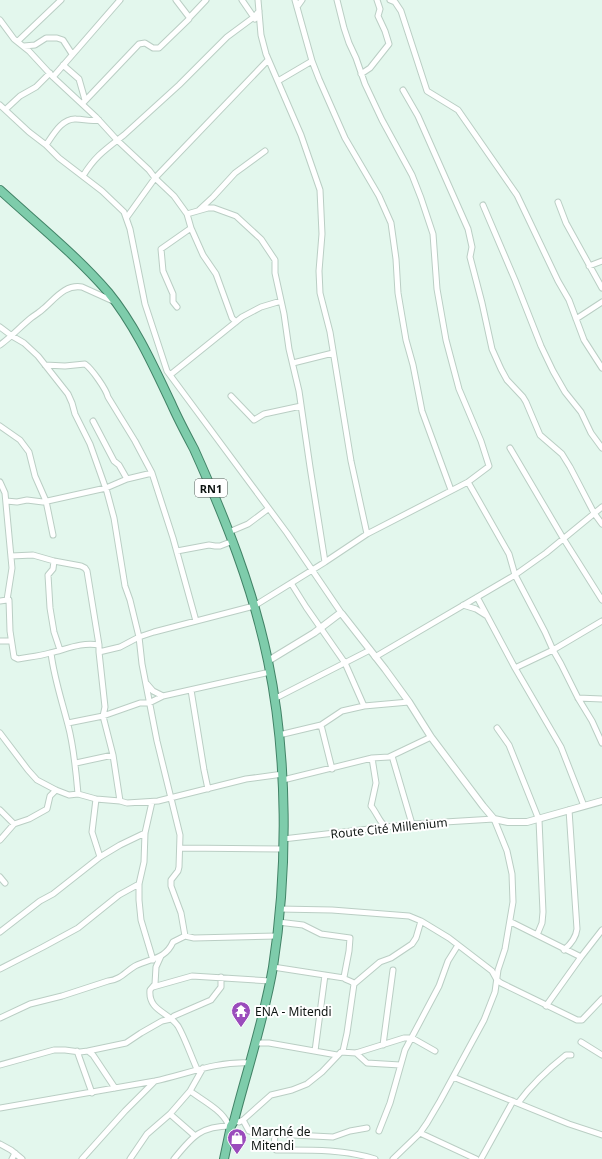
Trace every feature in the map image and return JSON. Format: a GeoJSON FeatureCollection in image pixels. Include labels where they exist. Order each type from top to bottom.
{"type":"FeatureCollection","features":[{"type":"Feature","properties":{"kind":"highway","name":"RN1"},"geometry":{"type":"LineString","coordinates":[[0,190],[80,263],[108,293],[135,333],[158,374],[204,473],[233,541],[254,606],[268,661],[279,736],[283,777],[283,849],[278,922],[270,981],[250,1063],[231,1124],[224,1159]]}},
{"type":"Feature","properties":{"kind":"street"},"geometry":{"type":"LineString","coordinates":[[18,41],[61,0]]}},
{"type":"Feature","properties":{"kind":"street"},"geometry":{"type":"LineString","coordinates":[[6,109],[20,96],[36,87],[63,65],[120,0]]}},
{"type":"Feature","properties":{"kind":"street"},"geometry":{"type":"LineString","coordinates":[[176,0],[189,18]]}},
{"type":"Feature","properties":{"kind":"street"},"geometry":{"type":"LineString","coordinates":[[84,102],[139,44],[145,43],[154,48],[158,48],[206,0]]}},
{"type":"Feature","properties":{"kind":"street"},"geometry":{"type":"LineString","coordinates":[[242,0],[260,26]]}},
{"type":"Feature","properties":{"kind":"street"},"geometry":{"type":"LineString","coordinates":[[258,0],[262,39],[268,60],[301,135],[320,190],[322,234],[319,282],[320,293],[333,353],[351,461],[366,534]]}},
{"type":"Feature","properties":{"kind":"street"},"geometry":{"type":"LineString","coordinates":[[295,0],[312,61],[345,138],[379,196],[391,223],[396,259],[398,293],[406,340],[422,411],[451,490]]}},
{"type":"Feature","properties":{"kind":"street"},"geometry":{"type":"LineString","coordinates":[[297,6],[302,0]]}},
{"type":"Feature","properties":{"kind":"street"},"geometry":{"type":"LineString","coordinates":[[99,652],[120,647],[139,637],[254,606],[325,562],[366,534],[468,482],[488,467],[489,463],[481,441],[459,389],[446,340],[437,289],[433,234],[412,175],[382,120],[361,74],[344,28],[337,0]]}},
{"type":"Feature","properties":{"kind":"street"},"geometry":{"type":"LineString","coordinates":[[361,74],[370,68],[389,44],[378,16],[380,9],[377,0]]}},
{"type":"Feature","properties":{"kind":"street"},"geometry":{"type":"LineString","coordinates":[[379,6],[382,0]]}},
{"type":"Feature","properties":{"kind":"street"},"geometry":{"type":"LineString","coordinates":[[390,0],[395,2],[401,11],[427,91],[458,110],[518,195],[558,281],[569,300],[584,340],[602,368]]}},
{"type":"Feature","properties":{"kind":"street"},"geometry":{"type":"LineString","coordinates":[[83,176],[94,160],[117,140],[124,136],[227,37],[254,17],[259,10]]}},
{"type":"Feature","properties":{"kind":"street"},"geometry":{"type":"LineString","coordinates":[[0,20],[14,39],[24,46],[52,75],[84,102],[117,140],[174,196],[187,214],[191,228],[203,255],[216,274],[232,318],[236,322]]}},
{"type":"Feature","properties":{"kind":"street"},"geometry":{"type":"LineString","coordinates":[[24,46],[34,45],[46,38],[57,38],[66,43],[72,54]]}},
{"type":"Feature","properties":{"kind":"street"},"geometry":{"type":"LineString","coordinates":[[127,217],[154,178],[268,60]]}},
{"type":"Feature","properties":{"kind":"street"},"geometry":{"type":"LineString","coordinates":[[278,81],[312,61]]}},
{"type":"Feature","properties":{"kind":"street"},"geometry":{"type":"LineString","coordinates":[[63,65],[79,79],[84,102]]}},
{"type":"Feature","properties":{"kind":"street"},"geometry":{"type":"LineString","coordinates":[[403,90],[418,116],[468,229],[472,247],[470,257],[492,349],[500,369],[530,408],[540,435],[562,454],[594,513],[602,524]]}},
{"type":"Feature","properties":{"kind":"street"},"geometry":{"type":"LineString","coordinates":[[0,105],[59,158],[115,202],[127,217],[144,304],[168,373],[287,533],[342,614],[409,702],[431,737],[494,819],[507,851],[512,874],[513,902],[511,922],[505,949],[498,970],[495,992],[484,1020],[440,1101],[420,1133],[393,1159]]}},
{"type":"Feature","properties":{"kind":"street"},"geometry":{"type":"LineString","coordinates":[[46,145],[58,128],[68,120],[99,120]]}},
{"type":"Feature","properties":{"kind":"street"},"geometry":{"type":"LineString","coordinates":[[198,210],[213,197],[235,173],[265,150]]}},
{"type":"Feature","properties":{"kind":"street"},"geometry":{"type":"LineString","coordinates":[[558,202],[566,223],[602,288]]}},
{"type":"Feature","properties":{"kind":"street"},"geometry":{"type":"LineString","coordinates":[[483,205],[541,346],[553,371],[565,392],[581,412],[591,433],[602,448]]}},
{"type":"Feature","properties":{"kind":"street"},"geometry":{"type":"LineString","coordinates":[[187,214],[198,210],[214,208],[236,216],[261,239],[275,260],[275,273],[301,406],[325,562]]}},
{"type":"Feature","properties":{"kind":"street"},"geometry":{"type":"LineString","coordinates":[[177,307],[163,270],[161,249],[191,228]]}},
{"type":"Feature","properties":{"kind":"street"},"geometry":{"type":"LineString","coordinates":[[589,266],[602,261]]}},
{"type":"Feature","properties":{"kind":"street"},"geometry":{"type":"LineString","coordinates":[[0,345],[54,298],[73,286],[82,287],[114,301]]}},
{"type":"Feature","properties":{"kind":"street"},"geometry":{"type":"LineString","coordinates":[[158,374],[168,373],[242,317],[261,307],[281,301]]}},
{"type":"Feature","properties":{"kind":"street"},"geometry":{"type":"LineString","coordinates":[[576,319],[602,302]]}},
{"type":"Feature","properties":{"kind":"street"},"geometry":{"type":"LineString","coordinates":[[0,326],[28,346],[38,356],[68,394],[75,414],[90,444],[106,488],[114,518],[125,586],[139,637],[149,703],[170,799],[180,835],[179,867],[170,882],[181,913],[184,936]]}},
{"type":"Feature","properties":{"kind":"street"},"geometry":{"type":"LineString","coordinates":[[292,363],[333,353]]}},
{"type":"Feature","properties":{"kind":"street"},"geometry":{"type":"LineString","coordinates":[[45,365],[65,366],[82,364],[87,366],[106,390],[108,397],[152,473],[177,552],[196,621]]}},
{"type":"Feature","properties":{"kind":"street"},"geometry":{"type":"LineString","coordinates":[[231,396],[254,420],[269,412],[301,406]]}},
{"type":"Feature","properties":{"kind":"street"},"geometry":{"type":"LineString","coordinates":[[93,421],[110,455],[116,463],[119,464],[127,479]]}},
{"type":"Feature","properties":{"kind":"street"},"geometry":{"type":"LineString","coordinates":[[0,426],[18,438],[31,455],[35,476],[46,501],[53,535]]}},
{"type":"Feature","properties":{"kind":"street"},"geometry":{"type":"LineString","coordinates":[[510,448],[563,538],[602,600]]}},
{"type":"Feature","properties":{"kind":"street"},"geometry":{"type":"LineString","coordinates":[[6,501],[46,501],[106,488],[127,479],[152,473]]}},
{"type":"Feature","properties":{"kind":"street"},"geometry":{"type":"LineString","coordinates":[[0,482],[5,492],[11,556],[12,577],[7,600],[9,600],[13,655],[16,658],[51,653],[84,644],[99,645]]}},
{"type":"Feature","properties":{"kind":"street"},"geometry":{"type":"LineString","coordinates":[[468,482],[508,554],[515,575],[545,632],[552,650],[592,721],[602,743]]}},
{"type":"Feature","properties":{"kind":"street"},"geometry":{"type":"LineString","coordinates":[[375,657],[515,575],[546,553],[602,507]]}},
{"type":"Feature","properties":{"kind":"street"},"geometry":{"type":"LineString","coordinates":[[229,532],[248,524],[268,509]]}},
{"type":"Feature","properties":{"kind":"street"},"geometry":{"type":"LineString","coordinates":[[177,552],[210,545],[220,546],[233,541]]}},
{"type":"Feature","properties":{"kind":"street"},"geometry":{"type":"LineString","coordinates":[[11,556],[33,555],[81,566],[87,571],[99,645],[105,707],[103,716],[113,755],[120,801]]}},
{"type":"Feature","properties":{"kind":"street"},"geometry":{"type":"LineString","coordinates":[[54,561],[53,569],[48,575],[50,608],[54,632],[60,650]]}},
{"type":"Feature","properties":{"kind":"street"},"geometry":{"type":"LineString","coordinates":[[291,583],[345,663],[364,706]]}},
{"type":"Feature","properties":{"kind":"street"},"geometry":{"type":"LineString","coordinates":[[477,597],[515,668],[561,747],[584,806]]}},
{"type":"Feature","properties":{"kind":"street"},"geometry":{"type":"LineString","coordinates":[[0,601],[7,600]]}},
{"type":"Feature","properties":{"kind":"street"},"geometry":{"type":"LineString","coordinates":[[463,605],[476,609],[489,617]]}},
{"type":"Feature","properties":{"kind":"street"},"geometry":{"type":"LineString","coordinates":[[268,661],[342,614]]}},
{"type":"Feature","properties":{"kind":"street"},"geometry":{"type":"LineString","coordinates":[[515,668],[552,650],[602,621]]}},
{"type":"Feature","properties":{"kind":"street"},"geometry":{"type":"LineString","coordinates":[[0,641],[11,641]]}},
{"type":"Feature","properties":{"kind":"street"},"geometry":{"type":"LineString","coordinates":[[274,699],[370,650]]}},
{"type":"Feature","properties":{"kind":"street"},"geometry":{"type":"LineString","coordinates":[[51,653],[55,680],[68,723],[76,763],[78,794]]}},
{"type":"Feature","properties":{"kind":"street"},"geometry":{"type":"LineString","coordinates":[[68,723],[103,716],[140,703],[149,703],[163,696],[270,672]]}},
{"type":"Feature","properties":{"kind":"street"},"geometry":{"type":"LineString","coordinates":[[145,680],[153,691],[163,696]]}},
{"type":"Feature","properties":{"kind":"street"},"geometry":{"type":"LineString","coordinates":[[191,690],[208,789]]}},
{"type":"Feature","properties":{"kind":"street"},"geometry":{"type":"LineString","coordinates":[[578,698],[602,699]]}},
{"type":"Feature","properties":{"kind":"street"},"geometry":{"type":"LineString","coordinates":[[279,736],[321,725],[342,711],[364,706],[409,702]]}},
{"type":"Feature","properties":{"kind":"street"},"geometry":{"type":"LineString","coordinates":[[321,725],[332,769]]}},
{"type":"Feature","properties":{"kind":"street"},"geometry":{"type":"LineString","coordinates":[[497,728],[509,745],[539,820],[543,912],[542,923],[537,935]]}},
{"type":"Feature","properties":{"kind":"street"},"geometry":{"type":"LineString","coordinates":[[0,733],[33,776],[43,784],[69,795],[78,794],[96,799],[120,801],[127,804],[170,799],[253,778],[283,777],[332,769],[372,758],[383,758],[392,756],[431,737]]}},
{"type":"Feature","properties":{"kind":"street"},"geometry":{"type":"LineString","coordinates":[[76,763],[113,755]]}},
{"type":"Feature","properties":{"kind":"street"},"geometry":{"type":"LineString","coordinates":[[392,756],[412,824]]}},
{"type":"Feature","properties":{"kind":"street"},"geometry":{"type":"LineString","coordinates":[[372,758],[376,783],[371,806],[380,821],[386,827]]}},
{"type":"Feature","properties":{"kind":"street"},"geometry":{"type":"LineString","coordinates":[[0,840],[14,824],[29,819],[47,809],[50,796],[56,790]]}},
{"type":"Feature","properties":{"kind":"street"},"geometry":{"type":"LineString","coordinates":[[96,799],[92,832],[100,857]]}},
{"type":"Feature","properties":{"kind":"street"},"geometry":{"type":"LineString","coordinates":[[494,819],[516,822],[539,820],[602,801]]}},
{"type":"Feature","properties":{"kind":"street"},"geometry":{"type":"LineString","coordinates":[[152,802],[145,833],[144,867],[139,884],[139,900],[140,916],[153,960]]}},
{"type":"Feature","properties":{"kind":"street"},"geometry":{"type":"LineString","coordinates":[[0,810],[14,824]]}},
{"type":"Feature","properties":{"kind":"street"},"geometry":{"type":"LineString","coordinates":[[564,950],[572,941],[577,929],[569,810]]}},
{"type":"Feature","properties":{"kind":"street","name":"Route Cité Millenium"},"geometry":{"type":"LineString","coordinates":[[283,839],[412,824],[494,819]]}},
{"type":"Feature","properties":{"kind":"street"},"geometry":{"type":"LineString","coordinates":[[0,932],[40,901],[53,894],[100,857],[145,833]]}},
{"type":"Feature","properties":{"kind":"street"},"geometry":{"type":"LineString","coordinates":[[180,848],[283,849]]}},
{"type":"Feature","properties":{"kind":"street"},"geometry":{"type":"LineString","coordinates":[[0,877],[5,883]]}},
{"type":"Feature","properties":{"kind":"street"},"geometry":{"type":"LineString","coordinates":[[0,968],[78,928],[119,895],[139,884]]}},
{"type":"Feature","properties":{"kind":"street"},"geometry":{"type":"LineString","coordinates":[[279,909],[332,910],[409,916],[421,921],[449,938],[492,971],[497,980],[501,983],[579,1021],[601,1003]]}},
{"type":"Feature","properties":{"kind":"street"},"geometry":{"type":"LineString","coordinates":[[343,1051],[354,984],[380,962],[391,958],[412,944],[416,938],[421,921]]}},
{"type":"Feature","properties":{"kind":"street"},"geometry":{"type":"LineString","coordinates":[[278,922],[302,925],[321,934],[350,938],[344,978]]}},
{"type":"Feature","properties":{"kind":"street"},"geometry":{"type":"LineString","coordinates":[[511,922],[564,950],[581,957]]}},
{"type":"Feature","properties":{"kind":"street"},"geometry":{"type":"LineString","coordinates":[[546,1006],[602,930]]}},
{"type":"Feature","properties":{"kind":"street"},"geometry":{"type":"LineString","coordinates":[[0,1018],[30,1004],[114,980],[135,966],[161,956],[170,949],[173,942],[184,936],[194,938],[276,936]]}},
{"type":"Feature","properties":{"kind":"street"},"geometry":{"type":"LineString","coordinates":[[379,1131],[390,1103],[405,1050],[439,986],[448,961],[458,945]]}},
{"type":"Feature","properties":{"kind":"street"},"geometry":{"type":"LineString","coordinates":[[161,956],[156,967],[153,987],[149,992],[152,1002],[159,1011],[171,1019],[177,1026],[196,1069]]}},
{"type":"Feature","properties":{"kind":"street"},"geometry":{"type":"LineString","coordinates":[[273,967],[344,978],[354,984]]}},
{"type":"Feature","properties":{"kind":"street"},"geometry":{"type":"LineString","coordinates":[[383,1045],[393,970]]}},
{"type":"Feature","properties":{"kind":"street"},"geometry":{"type":"LineString","coordinates":[[315,1051],[325,975]]}},
{"type":"Feature","properties":{"kind":"street"},"geometry":{"type":"LineString","coordinates":[[153,987],[192,976],[270,981]]}},
{"type":"Feature","properties":{"kind":"street"},"geometry":{"type":"LineString","coordinates":[[0,1065],[54,1050],[88,1051],[126,1043],[162,1020],[171,1019],[174,1016],[211,1000],[221,987],[221,978]]}},
{"type":"Feature","properties":{"kind":"street"},"geometry":{"type":"LineString","coordinates":[[174,1159],[194,1135],[213,1128],[239,1122],[271,1095],[292,1090],[307,1084],[322,1072],[337,1055],[343,1051],[356,1053],[404,1038],[412,1038],[435,1051]]}},
{"type":"Feature","properties":{"kind":"street"},"geometry":{"type":"LineString","coordinates":[[581,1042],[602,1055]]}},
{"type":"Feature","properties":{"kind":"street"},"geometry":{"type":"LineString","coordinates":[[255,1043],[269,1043],[337,1055]]}},
{"type":"Feature","properties":{"kind":"street"},"geometry":{"type":"LineString","coordinates":[[77,1051],[92,1093]]}},
{"type":"Feature","properties":{"kind":"street"},"geometry":{"type":"LineString","coordinates":[[88,1051],[92,1053],[114,1088]]}},
{"type":"Feature","properties":{"kind":"street"},"geometry":{"type":"LineString","coordinates":[[356,1053],[367,1063],[400,1065]]}},
{"type":"Feature","properties":{"kind":"street"},"geometry":{"type":"LineString","coordinates":[[481,1159],[516,1102],[541,1076],[566,1055],[571,1055]]}},
{"type":"Feature","properties":{"kind":"street"},"geometry":{"type":"LineString","coordinates":[[0,1108],[155,1081],[196,1069],[235,1062],[250,1063]]}},
{"type":"Feature","properties":{"kind":"street"},"geometry":{"type":"LineString","coordinates":[[130,1159],[147,1134],[170,1114],[190,1091],[203,1068]]}},
{"type":"Feature","properties":{"kind":"street"},"geometry":{"type":"LineString","coordinates":[[453,1077],[569,1124],[602,1135]]}},
{"type":"Feature","properties":{"kind":"street"},"geometry":{"type":"LineString","coordinates":[[82,1159],[125,1111],[155,1081]]}},
{"type":"Feature","properties":{"kind":"street"},"geometry":{"type":"LineString","coordinates":[[190,1091],[218,1112],[228,1124],[231,1124]]}},
{"type":"Feature","properties":{"kind":"street"},"geometry":{"type":"LineString","coordinates":[[170,1114],[194,1135]]}},
{"type":"Feature","properties":{"kind":"street"},"geometry":{"type":"LineString","coordinates":[[243,1120],[247,1129],[251,1133],[333,1137],[350,1131],[367,1128]]}},
{"type":"Feature","properties":{"kind":"street"},"geometry":{"type":"LineString","coordinates":[[420,1133],[476,1159]]}},
{"type":"Feature","properties":{"kind":"street"},"geometry":{"type":"LineString","coordinates":[[275,1134],[274,1148],[276,1150],[340,1151],[375,1159]]}},
{"type":"Feature","properties":{"kind":"street"},"geometry":{"type":"LineString","coordinates":[[0,1144],[22,1159]]}},
{"type":"Feature","properties":{"kind":"street"},"geometry":{"type":"LineString","coordinates":[[12,1159],[15,1153]]}},
{"type":"Feature","properties":{"kind":"place","name":"ENA - Mitendi"},"geometry":{"type":"Point","coordinates":[241,1028]}},
{"type":"Feature","properties":{"kind":"place","name":"Marché de Mitendi"},"geometry":{"type":"Point","coordinates":[237,1155]}}]}
